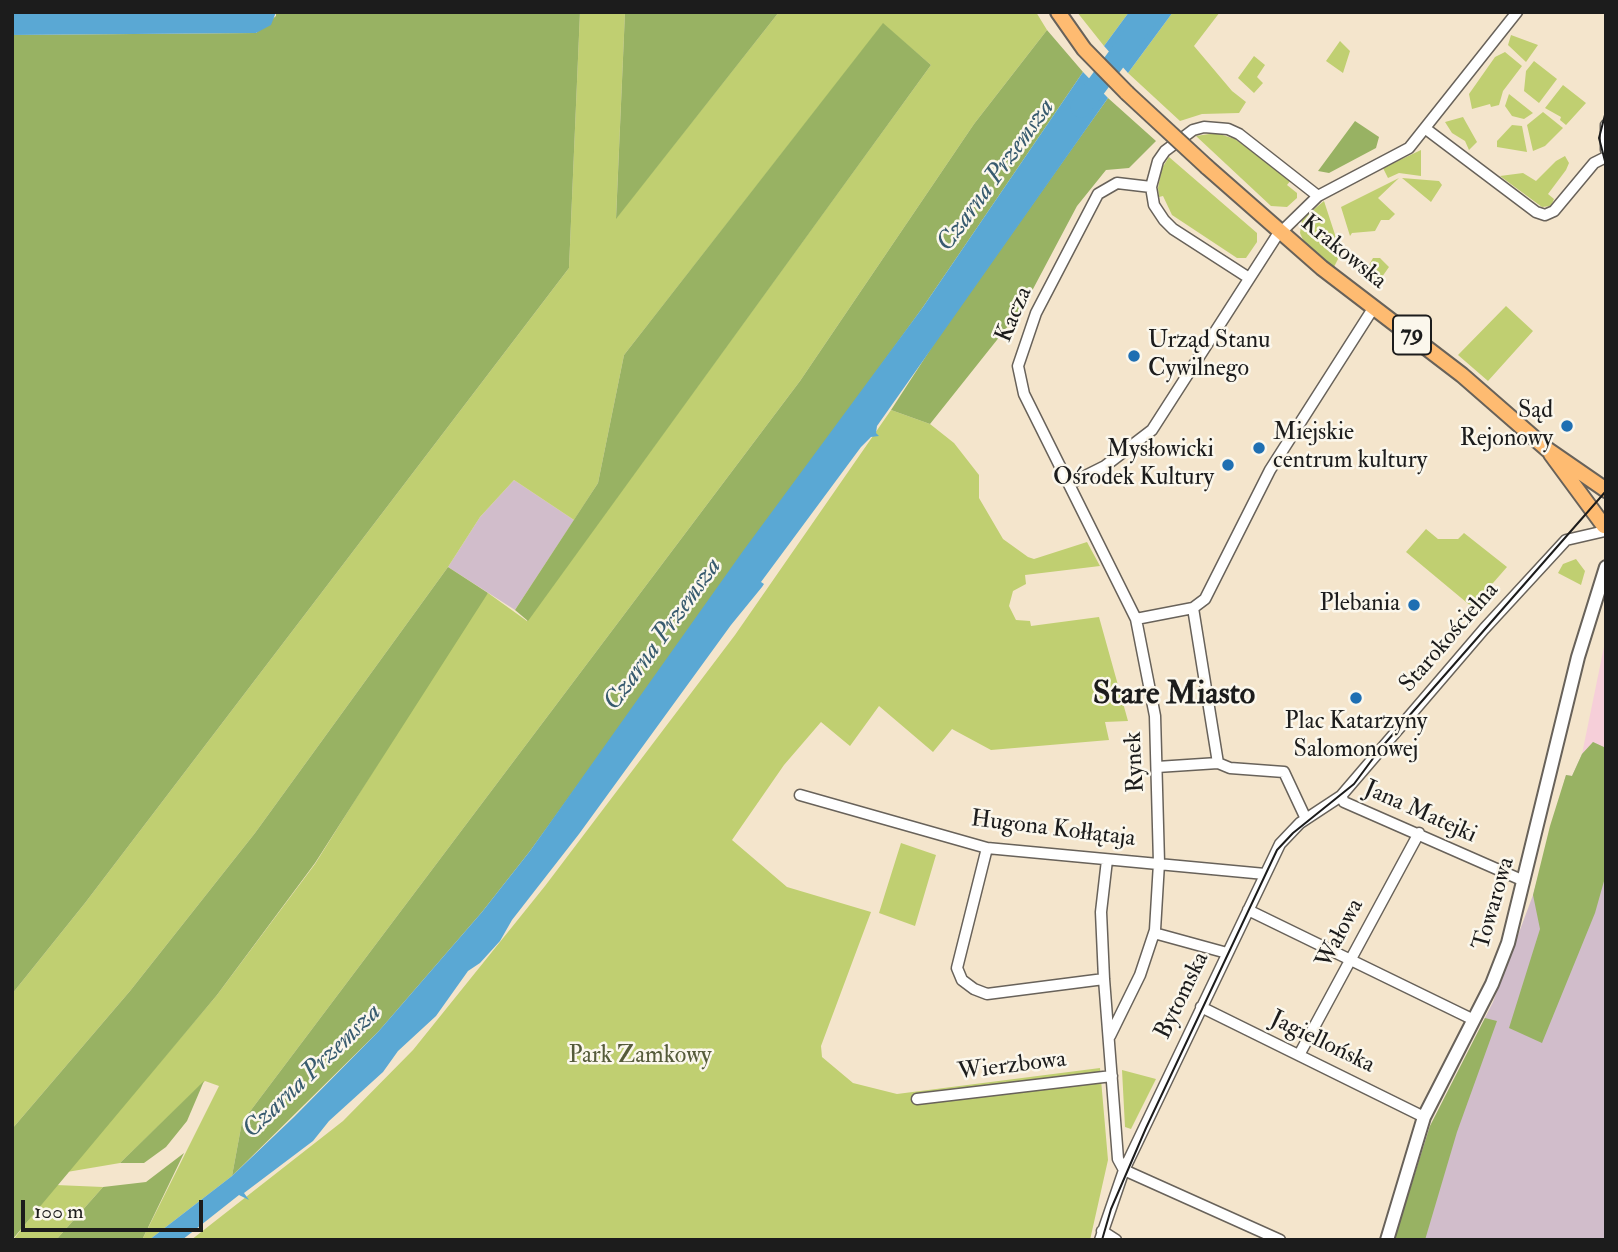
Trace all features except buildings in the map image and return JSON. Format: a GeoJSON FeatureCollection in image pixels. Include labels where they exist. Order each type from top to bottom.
{"type":"FeatureCollection","features":[{"type":"Feature","properties":{"kind":"main road","name":"Krakowska"},"geometry":{"type":"LineString","coordinates":[[1058,12],[1084,49],[1126,93],[1322,268],[1462,375],[1548,450],[1606,490]]}},
{"type":"Feature","properties":{"kind":"main road","name":"Krakowska"},"geometry":{"type":"LineString","coordinates":[[1548,450],[1605,527]]}},
{"type":"Feature","properties":{"kind":"street"},"geometry":{"type":"LineString","coordinates":[[1069,484],[1105,466],[1160,422],[1249,278],[1281,232],[1318,196],[1409,148],[1517,12]]}},
{"type":"Feature","properties":{"kind":"street"},"geometry":{"type":"LineString","coordinates":[[1606,125],[1606,150]]}},
{"type":"Feature","properties":{"kind":"street","name":"Krakowska"},"geometry":{"type":"LineString","coordinates":[[1151,187],[1158,161],[1173,142],[1205,127],[1239,134],[1318,196]]}},
{"type":"Feature","properties":{"kind":"street"},"geometry":{"type":"LineString","coordinates":[[1426,129],[1536,212],[1545,215],[1553,211],[1594,163],[1606,157]]}},
{"type":"Feature","properties":{"kind":"street","name":"Kacza"},"geometry":{"type":"LineString","coordinates":[[1136,619],[1020,387],[1018,362],[1036,313],[1096,198],[1105,188],[1117,183],[1151,187]]}},
{"type":"Feature","properties":{"kind":"street"},"geometry":{"type":"LineString","coordinates":[[1151,187],[1154,205],[1173,229],[1249,278]]}},
{"type":"Feature","properties":{"kind":"street"},"geometry":{"type":"LineString","coordinates":[[1136,619],[1193,608],[1205,599],[1270,470],[1374,307]]}},
{"type":"Feature","properties":{"kind":"street","name":"Starokościelna"},"geometry":{"type":"LineString","coordinates":[[1340,796],[1470,645],[1566,540],[1605,527]]}},
{"type":"Feature","properties":{"kind":"street","name":"Towarowa"},"geometry":{"type":"LineString","coordinates":[[1387,1240],[1424,1117],[1474,1020],[1508,943],[1578,657],[1606,567]]}},
{"type":"Feature","properties":{"kind":"street"},"geometry":{"type":"LineString","coordinates":[[1193,608],[1218,763]]}},
{"type":"Feature","properties":{"kind":"street","name":"Rynek"},"geometry":{"type":"LineString","coordinates":[[1110,1036],[1140,975],[1154,933],[1159,863],[1152,692],[1136,619]]}},
{"type":"Feature","properties":{"kind":"street"},"geometry":{"type":"LineString","coordinates":[[1157,767],[1218,763],[1230,768],[1275,769],[1284,772],[1306,819]]}},
{"type":"Feature","properties":{"kind":"street","name":"Hugona Kołłątaja"},"geometry":{"type":"LineString","coordinates":[[800,794],[987,848],[1265,874]]}},
{"type":"Feature","properties":{"kind":"street","name":"Bytomska"},"geometry":{"type":"LineString","coordinates":[[1101,1235],[1125,1170],[1280,844],[1306,819],[1340,796]]}},
{"type":"Feature","properties":{"kind":"street","name":"Jana Matejki"},"geometry":{"type":"LineString","coordinates":[[1340,796],[1344,802],[1524,881]]}},
{"type":"Feature","properties":{"kind":"street","name":"Wałowa"},"geometry":{"type":"LineString","coordinates":[[1299,1055],[1419,833]]}},
{"type":"Feature","properties":{"kind":"street"},"geometry":{"type":"LineString","coordinates":[[987,848],[957,968],[962,980],[974,989],[987,993],[1104,979]]}},
{"type":"Feature","properties":{"kind":"street"},"geometry":{"type":"LineString","coordinates":[[1107,860],[1101,912],[1118,1160],[1125,1170],[1280,1240]]}},
{"type":"Feature","properties":{"kind":"street"},"geometry":{"type":"LineString","coordinates":[[1248,910],[1474,1020]]}},
{"type":"Feature","properties":{"kind":"street"},"geometry":{"type":"LineString","coordinates":[[1154,933],[1227,953]]}},
{"type":"Feature","properties":{"kind":"street","name":"Jagiellońska"},"geometry":{"type":"LineString","coordinates":[[1201,1007],[1424,1117]]}},
{"type":"Feature","properties":{"kind":"street","name":"Wierzbowa"},"geometry":{"type":"LineString","coordinates":[[917,1100],[1112,1076]]}},
{"type":"Feature","properties":{"kind":"street"},"geometry":{"type":"LineString","coordinates":[[1101,1235],[1116,1240]]}},
{"type":"Feature","properties":{"kind":"shaded area"},"geometry":{"type":"Polygon","coordinates":[[[514,480],[574,520],[515,610],[448,567],[480,517],[514,480]]]}},
{"type":"Feature","properties":{"kind":"shaded area"},"geometry":{"type":"Polygon","coordinates":[[[1606,637],[1606,748],[1593,742],[1582,754],[1606,637]]]}},
{"type":"Feature","properties":{"kind":"shaded area"},"geometry":{"type":"Polygon","coordinates":[[[1593,742],[1606,748],[1606,1240],[1394,1240],[1430,1126],[1493,1002],[1533,895],[1566,775],[1572,776],[1582,754],[1593,742]]]}},
{"type":"Feature","properties":{"kind":"green space"},"geometry":{"type":"Polygon","coordinates":[[[276,12],[580,12],[569,268],[85,903],[12,994],[12,35],[256,33],[276,16],[276,12]]]}},
{"type":"Feature","properties":{"kind":"green space"},"geometry":{"type":"Polygon","coordinates":[[[580,12],[625,12],[616,218],[779,12],[1036,12],[1047,30],[974,124],[800,381],[242,1122],[232,1176],[149,1240],[142,1240],[219,1086],[205,1081],[120,1163],[67,1172],[217,995],[315,864],[478,604],[488,593],[527,621],[931,65],[883,24],[624,355],[598,483],[574,520],[514,480],[480,517],[448,567],[255,833],[130,991],[12,1129],[12,994],[85,903],[569,268],[580,12]]]}},
{"type":"Feature","properties":{"kind":"green space"},"geometry":{"type":"Polygon","coordinates":[[[625,12],[779,12],[616,219],[625,12]]]}},
{"type":"Feature","properties":{"kind":"green space"},"geometry":{"type":"Polygon","coordinates":[[[1077,12],[1129,12],[1104,46],[1077,12]]]}},
{"type":"Feature","properties":{"kind":"green space"},"geometry":{"type":"Polygon","coordinates":[[[1173,12],[1220,12],[1194,46],[1232,91],[1246,102],[1239,113],[1202,114],[1180,121],[1128,73],[1173,12]]]}},
{"type":"Feature","properties":{"kind":"green space"},"geometry":{"type":"Polygon","coordinates":[[[883,23],[931,65],[528,621],[515,610],[598,483],[624,355],[883,23]]]}},
{"type":"Feature","properties":{"kind":"green space"},"geometry":{"type":"Polygon","coordinates":[[[1047,30],[1083,72],[923,307],[530,851],[482,912],[378,1032],[232,1176],[242,1122],[800,381],[974,124],[1047,30]]]}},
{"type":"Feature","properties":{"kind":"green space"},"geometry":{"type":"Polygon","coordinates":[[[1511,35],[1538,45],[1526,62],[1508,45],[1511,35]]]}},
{"type":"Feature","properties":{"kind":"green space"},"geometry":{"type":"Polygon","coordinates":[[[1340,41],[1350,51],[1343,73],[1326,61],[1340,41]]]}},
{"type":"Feature","properties":{"kind":"green space"},"geometry":{"type":"Polygon","coordinates":[[[1505,52],[1522,66],[1503,91],[1499,105],[1491,107],[1490,104],[1472,109],[1469,94],[1495,57],[1505,52]]]}},
{"type":"Feature","properties":{"kind":"green space"},"geometry":{"type":"Polygon","coordinates":[[[1254,56],[1265,65],[1257,77],[1263,83],[1254,93],[1238,78],[1254,56]]]}},
{"type":"Feature","properties":{"kind":"green space"},"geometry":{"type":"Polygon","coordinates":[[[1534,61],[1557,79],[1539,103],[1524,91],[1526,71],[1534,61]]]}},
{"type":"Feature","properties":{"kind":"green space"},"geometry":{"type":"Polygon","coordinates":[[[1563,85],[1586,103],[1566,125],[1560,120],[1561,117],[1545,108],[1563,85]]]}},
{"type":"Feature","properties":{"kind":"green space"},"geometry":{"type":"Polygon","coordinates":[[[1509,94],[1533,113],[1524,119],[1512,116],[1505,106],[1509,94]]]}},
{"type":"Feature","properties":{"kind":"green space"},"geometry":{"type":"Polygon","coordinates":[[[1108,98],[1156,141],[1129,168],[1106,170],[1077,206],[1024,306],[930,424],[891,410],[943,330],[1108,98]]]}},
{"type":"Feature","properties":{"kind":"green space"},"geometry":{"type":"Polygon","coordinates":[[[1543,112],[1563,128],[1545,146],[1533,151],[1527,125],[1543,112]]]}},
{"type":"Feature","properties":{"kind":"green space"},"geometry":{"type":"Polygon","coordinates":[[[1463,117],[1477,142],[1469,150],[1465,141],[1452,133],[1445,122],[1463,117]]]}},
{"type":"Feature","properties":{"kind":"green space"},"geometry":{"type":"Polygon","coordinates":[[[1355,121],[1379,137],[1376,148],[1329,173],[1318,171],[1355,121]]]}},
{"type":"Feature","properties":{"kind":"green space"},"geometry":{"type":"Polygon","coordinates":[[[1512,125],[1522,126],[1527,152],[1497,147],[1497,141],[1512,125]]]}},
{"type":"Feature","properties":{"kind":"green space"},"geometry":{"type":"Polygon","coordinates":[[[1216,133],[1235,139],[1291,180],[1287,185],[1297,193],[1297,198],[1287,207],[1271,206],[1196,136],[1216,133]]]}},
{"type":"Feature","properties":{"kind":"green space"},"geometry":{"type":"Polygon","coordinates":[[[1421,150],[1421,176],[1399,173],[1388,178],[1383,168],[1421,150]]]}},
{"type":"Feature","properties":{"kind":"green space"},"geometry":{"type":"Polygon","coordinates":[[[1565,156],[1569,163],[1566,170],[1548,194],[1554,199],[1551,206],[1542,207],[1500,176],[1523,173],[1536,181],[1565,156]]]}},
{"type":"Feature","properties":{"kind":"green space"},"geometry":{"type":"Polygon","coordinates":[[[1169,157],[1257,233],[1257,242],[1246,258],[1237,258],[1172,215],[1163,196],[1159,197],[1158,188],[1162,168],[1169,157]]]}},
{"type":"Feature","properties":{"kind":"green space"},"geometry":{"type":"Polygon","coordinates":[[[1399,178],[1378,198],[1395,214],[1389,220],[1381,220],[1375,231],[1352,233],[1350,236],[1341,207],[1399,178]]]}},
{"type":"Feature","properties":{"kind":"green space"},"geometry":{"type":"Polygon","coordinates":[[[1402,178],[1439,181],[1442,185],[1431,202],[1402,178]]]}},
{"type":"Feature","properties":{"kind":"green space"},"geometry":{"type":"Polygon","coordinates":[[[1324,201],[1341,253],[1333,269],[1304,242],[1300,233],[1302,219],[1324,201]]]}},
{"type":"Feature","properties":{"kind":"green space"},"geometry":{"type":"Polygon","coordinates":[[[1373,258],[1380,258],[1389,267],[1377,284],[1363,275],[1373,258]]]}},
{"type":"Feature","properties":{"kind":"green space"},"geometry":{"type":"Polygon","coordinates":[[[1506,306],[1533,331],[1488,381],[1458,355],[1506,306]]]}},
{"type":"Feature","properties":{"kind":"green space","name":"Park Zamkowy"},"geometry":{"type":"Polygon","coordinates":[[[891,410],[930,424],[954,443],[979,475],[979,498],[1003,539],[1028,557],[1034,559],[1087,542],[1100,566],[1025,575],[1026,584],[1013,591],[1009,606],[1016,620],[1030,621],[1031,626],[1099,617],[1128,721],[1105,722],[1109,740],[991,750],[952,729],[933,752],[879,706],[850,746],[821,722],[784,765],[732,840],[787,887],[871,912],[821,1046],[822,1057],[853,1083],[897,1094],[1100,1068],[1108,1160],[1090,1240],[191,1240],[343,1121],[413,1050],[545,886],[735,635],[891,410]]]}},
{"type":"Feature","properties":{"kind":"green space"},"geometry":{"type":"Polygon","coordinates":[[[1426,529],[1438,539],[1458,539],[1464,533],[1507,567],[1472,607],[1406,552],[1426,529]]]}},
{"type":"Feature","properties":{"kind":"green space"},"geometry":{"type":"Polygon","coordinates":[[[1576,559],[1585,571],[1581,585],[1558,573],[1563,564],[1576,559]]]}},
{"type":"Feature","properties":{"kind":"green space"},"geometry":{"type":"Polygon","coordinates":[[[448,567],[488,593],[315,863],[217,995],[12,1240],[12,1129],[130,991],[255,833],[448,567]]]}},
{"type":"Feature","properties":{"kind":"green space"},"geometry":{"type":"Polygon","coordinates":[[[1593,742],[1606,748],[1606,874],[1595,913],[1542,1043],[1509,1028],[1540,929],[1533,895],[1550,826],[1566,775],[1572,776],[1582,754],[1593,742]]]}},
{"type":"Feature","properties":{"kind":"green space"},"geometry":{"type":"Polygon","coordinates":[[[901,843],[936,855],[915,926],[879,913],[901,843]]]}},
{"type":"Feature","properties":{"kind":"green space"},"geometry":{"type":"Polygon","coordinates":[[[1485,1018],[1497,1021],[1457,1132],[1425,1240],[1394,1240],[1430,1126],[1485,1018]]]}},
{"type":"Feature","properties":{"kind":"green space"},"geometry":{"type":"Polygon","coordinates":[[[1122,1070],[1156,1079],[1131,1129],[1125,1127],[1122,1070]]]}},
{"type":"Feature","properties":{"kind":"green space"},"geometry":{"type":"Polygon","coordinates":[[[204,1081],[187,1121],[166,1147],[144,1163],[120,1163],[204,1081]]]}},
{"type":"Feature","properties":{"kind":"green space"},"geometry":{"type":"Polygon","coordinates":[[[184,1153],[142,1240],[56,1240],[103,1187],[146,1182],[184,1153]]]}},
{"type":"Feature","properties":{"kind":"green space"},"geometry":{"type":"Polygon","coordinates":[[[56,1185],[103,1187],[56,1240],[13,1240],[56,1185]]]}},
{"type":"Feature","properties":{"kind":"water"},"geometry":{"type":"Polygon","coordinates":[[[12,12],[276,12],[271,25],[256,33],[12,35],[12,12]]]}},
{"type":"Feature","properties":{"kind":"water"},"geometry":{"type":"Polygon","coordinates":[[[1129,12],[1173,12],[1128,73],[1104,46],[1129,12]]]}},
{"type":"Feature","properties":{"kind":"water"},"geometry":{"type":"Polygon","coordinates":[[[1083,72],[1108,98],[877,426],[876,433],[879,436],[871,437],[861,447],[761,582],[764,584],[762,587],[512,920],[500,941],[480,963],[468,971],[436,1016],[398,1051],[383,1072],[329,1121],[313,1141],[244,1193],[249,1200],[239,1195],[182,1240],[149,1240],[232,1176],[294,1117],[378,1032],[482,912],[530,851],[743,551],[923,307],[1083,72]]]}},
{"type":"Feature","properties":{"kind":"waterway","name":"Czarna Przemsza"},"geometry":{"type":"LineString","coordinates":[[1081,107],[1151,12]]}},
{"type":"Feature","properties":{"kind":"tram line"},"geometry":{"type":"LineString","coordinates":[[1606,111],[1599,138],[1606,165]]}},
{"type":"Feature","properties":{"kind":"tram line"},"geometry":{"type":"LineString","coordinates":[[1102,1240],[1111,1209],[1146,1128],[1277,850],[1293,833],[1354,784],[1380,749],[1606,491]]}},
{"type":"Feature","properties":{"kind":"place","name":"Urząd Stanu Cywilnego"},"geometry":{"type":"Point","coordinates":[1134,356]}},
{"type":"Feature","properties":{"kind":"place","name":"Sąd Rejonowy"},"geometry":{"type":"Point","coordinates":[1567,426]}},
{"type":"Feature","properties":{"kind":"place","name":"Miejskie centrum kultury"},"geometry":{"type":"Point","coordinates":[1259,448]}},
{"type":"Feature","properties":{"kind":"place","name":"Mysłowicki Ośrodek Kultury"},"geometry":{"type":"Point","coordinates":[1228,465]}},
{"type":"Feature","properties":{"kind":"place","name":"Plebania"},"geometry":{"type":"Point","coordinates":[1414,605]}},
{"type":"Feature","properties":{"kind":"place","name":"Plac Katarzyny Salomonowej"},"geometry":{"type":"Point","coordinates":[1356,698]}},
{"type":"Feature","properties":{"kind":"district","name":"Stare Miasto"},"geometry":{"type":"Point","coordinates":[1174,696]}}]}
